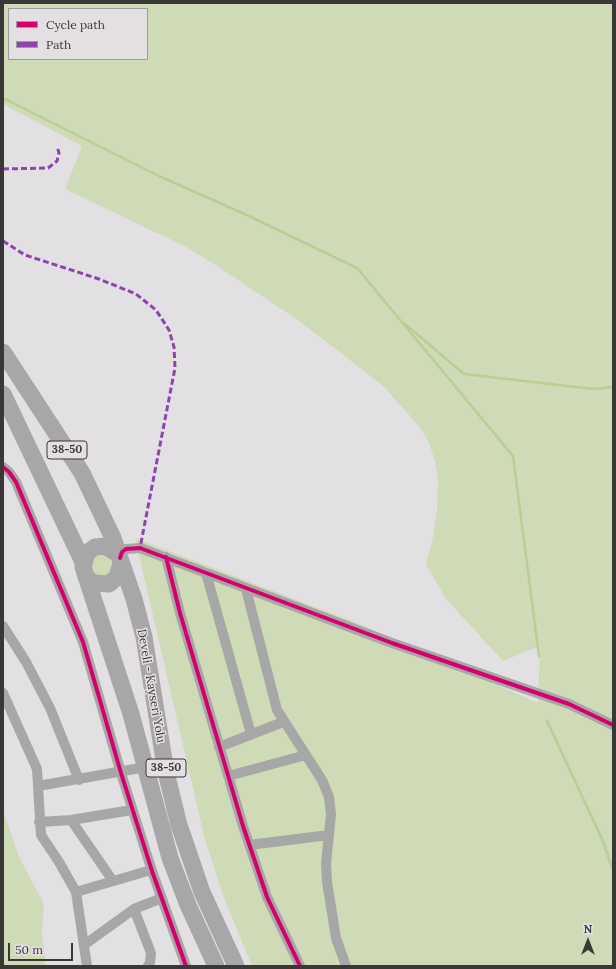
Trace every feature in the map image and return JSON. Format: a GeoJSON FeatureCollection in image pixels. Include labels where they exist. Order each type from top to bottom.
{"type":"FeatureCollection","features":[{"type":"Feature","properties":{"kind":"highway","name":"Develi - Kayseri Yolu"},"geometry":{"type":"LineString","coordinates":[[3,352],[82,473],[113,538],[134,599],[144,637],[166,772],[179,825],[202,892],[236,966]]}},
{"type":"Feature","properties":{"kind":"highway","name":"Develi - Kayseri Yolu"},"geometry":{"type":"LineString","coordinates":[[3,394],[84,570],[119,676],[170,858],[188,905],[216,966]]}},
{"type":"Feature","properties":{"kind":"highway"},"geometry":{"type":"LineString","coordinates":[[100,546],[110,548],[120,558],[117,577],[109,584],[94,583],[84,570],[87,553],[100,546]]}},
{"type":"Feature","properties":{"kind":"street"},"geometry":{"type":"LineString","coordinates":[[3,467],[9,472],[16,482],[83,642],[132,810],[186,966]]}},
{"type":"Feature","properties":{"kind":"street"},"geometry":{"type":"LineString","coordinates":[[120,558],[122,552],[136,547],[392,643],[569,704],[613,726]]}},
{"type":"Feature","properties":{"kind":"street"},"geometry":{"type":"LineString","coordinates":[[166,558],[180,613],[249,845],[267,897],[300,966]]}},
{"type":"Feature","properties":{"kind":"street"},"geometry":{"type":"LineString","coordinates":[[206,573],[251,734]]}},
{"type":"Feature","properties":{"kind":"street"},"geometry":{"type":"LineString","coordinates":[[246,589],[274,702],[284,722],[322,780],[329,797],[331,814],[326,864],[329,899],[338,947],[346,966]]}},
{"type":"Feature","properties":{"kind":"street"},"geometry":{"type":"LineString","coordinates":[[3,626],[26,662],[47,702],[61,732],[79,780]]}},
{"type":"Feature","properties":{"kind":"street"},"geometry":{"type":"LineString","coordinates":[[3,693],[37,769],[39,822],[43,840],[59,862],[76,892],[87,966]]}},
{"type":"Feature","properties":{"kind":"street"},"geometry":{"type":"LineString","coordinates":[[219,747],[284,722]]}},
{"type":"Feature","properties":{"kind":"street"},"geometry":{"type":"LineString","coordinates":[[228,776],[306,755]]}},
{"type":"Feature","properties":{"kind":"street"},"geometry":{"type":"LineString","coordinates":[[38,786],[146,768]]}},
{"type":"Feature","properties":{"kind":"street"},"geometry":{"type":"LineString","coordinates":[[39,822],[71,820],[132,810]]}},
{"type":"Feature","properties":{"kind":"street"},"geometry":{"type":"LineString","coordinates":[[71,820],[113,881]]}},
{"type":"Feature","properties":{"kind":"street"},"geometry":{"type":"LineString","coordinates":[[249,845],[329,835]]}},
{"type":"Feature","properties":{"kind":"street"},"geometry":{"type":"LineString","coordinates":[[76,892],[152,870]]}},
{"type":"Feature","properties":{"kind":"street"},"geometry":{"type":"LineString","coordinates":[[84,945],[134,909],[162,898]]}},
{"type":"Feature","properties":{"kind":"street"},"geometry":{"type":"LineString","coordinates":[[134,909],[151,953],[148,966]]}},
{"type":"Feature","properties":{"kind":"green space"},"geometry":{"type":"Polygon","coordinates":[[[3,3],[613,3],[613,966],[252,966],[224,898],[205,840],[135,538],[354,622],[538,703],[540,646],[503,661],[446,599],[426,564],[433,537],[437,511],[438,479],[435,461],[429,443],[420,427],[382,385],[302,323],[188,248],[65,189],[82,146],[3,104],[3,3]]]}},
{"type":"Feature","properties":{"kind":"green space"},"geometry":{"type":"Polygon","coordinates":[[[100,552],[114,561],[110,576],[97,578],[89,563],[100,552]]]}},
{"type":"Feature","properties":{"kind":"green space"},"geometry":{"type":"Polygon","coordinates":[[[3,810],[19,857],[44,904],[42,932],[46,966],[3,966],[3,810]]]}},
{"type":"Feature","properties":{"kind":"waterway"},"geometry":{"type":"LineString","coordinates":[[3,98],[159,176],[251,217],[357,268],[513,456],[539,656]]}},
{"type":"Feature","properties":{"kind":"waterway"},"geometry":{"type":"LineString","coordinates":[[405,324],[464,374],[593,389],[613,387]]}},
{"type":"Feature","properties":{"kind":"waterway"},"geometry":{"type":"LineString","coordinates":[[547,721],[602,839],[613,870]]}},
{"type":"Feature","properties":{"kind":"marked path"},"geometry":{"type":"LineString","coordinates":[[3,169],[48,168],[57,161],[59,153],[57,146]]}},
{"type":"Feature","properties":{"kind":"marked path"},"geometry":{"type":"LineString","coordinates":[[3,241],[25,255],[99,279],[136,294],[156,310],[169,330],[174,347],[175,368],[140,548]]}},
{"type":"Feature","properties":{"kind":"cycle path"},"geometry":{"type":"LineString","coordinates":[[3,467],[9,472],[16,482],[83,642],[121,773],[152,871],[186,966]]}},
{"type":"Feature","properties":{"kind":"cycle path"},"geometry":{"type":"LineString","coordinates":[[120,558],[122,552],[126,549],[140,548],[392,643],[569,704],[613,725]]}},
{"type":"Feature","properties":{"kind":"cycle path"},"geometry":{"type":"LineString","coordinates":[[166,557],[180,613],[243,826],[267,897],[300,966]]}}]}
